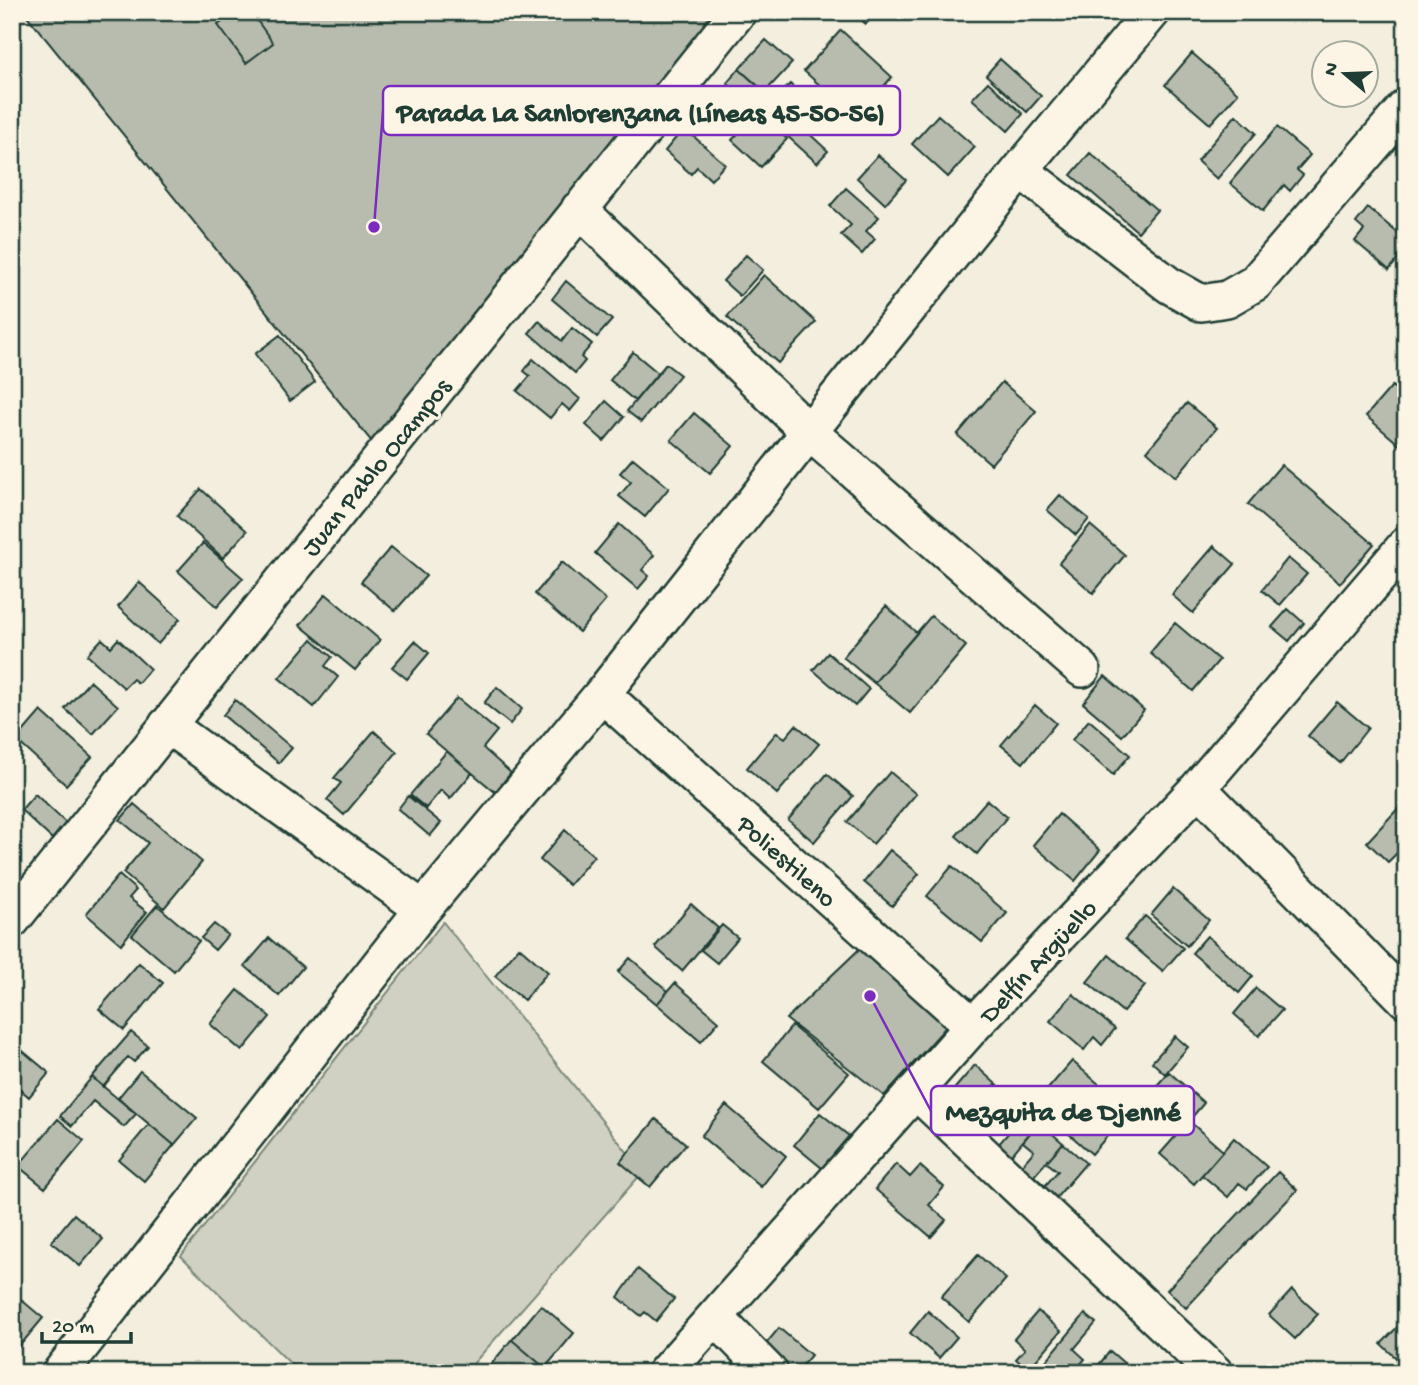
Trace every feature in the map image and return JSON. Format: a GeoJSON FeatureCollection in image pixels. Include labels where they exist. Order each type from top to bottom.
{"type":"FeatureCollection","features":[{"type":"Feature","properties":{"kind":"street","name":"Juan Pablo Ocampos"},"geometry":{"type":"LineString","coordinates":[[12,920],[738,12]]}},
{"type":"Feature","properties":{"kind":"street"},"geometry":{"type":"LineString","coordinates":[[60,1373],[423,909],[601,694],[1020,170],[1152,12]]}},
{"type":"Feature","properties":{"kind":"street"},"geometry":{"type":"LineString","coordinates":[[1020,170],[1169,285],[1201,303],[1227,299],[1255,283],[1406,107]]}},
{"type":"Feature","properties":{"kind":"street"},"geometry":{"type":"LineString","coordinates":[[579,209],[809,432],[1082,669]]}},
{"type":"Feature","properties":{"kind":"street","name":"Delfín Argüello"},"geometry":{"type":"LineString","coordinates":[[665,1373],[974,1026],[1198,788],[1406,545]]}},
{"type":"Feature","properties":{"kind":"street","name":"Poliestileno"},"geometry":{"type":"LineString","coordinates":[[601,694],[974,1026]]}},
{"type":"Feature","properties":{"kind":"street"},"geometry":{"type":"LineString","coordinates":[[167,726],[423,909]]}},
{"type":"Feature","properties":{"kind":"street"},"geometry":{"type":"LineString","coordinates":[[1198,788],[1406,1000]]}},
{"type":"Feature","properties":{"kind":"street"},"geometry":{"type":"LineString","coordinates":[[917,1092],[1215,1373]]}},
{"type":"Feature","properties":{"kind":"street"},"geometry":{"type":"LineString","coordinates":[[715,1317],[770,1373]]}},
{"type":"Feature","properties":{"kind":"shaded area"},"geometry":{"type":"Polygon","coordinates":[[[443,922],[643,1172],[465,1373],[300,1373],[181,1256],[443,922]]]}},
{"type":"Feature","properties":{"kind":"building"},"geometry":{"type":"Polygon","coordinates":[[[24,12],[729,12],[372,442],[24,12]]]}},
{"type":"Feature","properties":{"kind":"building"},"geometry":{"type":"Polygon","coordinates":[[[236,12],[251,12],[273,43],[246,63],[218,25],[236,12]]]}},
{"type":"Feature","properties":{"kind":"building"},"geometry":{"type":"Polygon","coordinates":[[[852,12],[877,12],[866,24],[852,12]]]}},
{"type":"Feature","properties":{"kind":"building"},"geometry":{"type":"Polygon","coordinates":[[[841,30],[892,77],[856,118],[804,71],[841,30]]]}},
{"type":"Feature","properties":{"kind":"building"},"geometry":{"type":"Polygon","coordinates":[[[766,40],[792,63],[765,92],[739,69],[766,40]]]}},
{"type":"Feature","properties":{"kind":"building"},"geometry":{"type":"Polygon","coordinates":[[[1192,53],[1238,93],[1210,124],[1165,85],[1192,53]]]}},
{"type":"Feature","properties":{"kind":"building"},"geometry":{"type":"Polygon","coordinates":[[[1000,59],[1041,96],[1027,112],[986,75],[1000,59]]]}},
{"type":"Feature","properties":{"kind":"building"},"geometry":{"type":"Polygon","coordinates":[[[739,69],[773,100],[761,113],[727,83],[739,69]]]}},
{"type":"Feature","properties":{"kind":"building"},"geometry":{"type":"Polygon","coordinates":[[[988,82],[1023,114],[1008,131],[972,99],[988,82]]]}},
{"type":"Feature","properties":{"kind":"building"},"geometry":{"type":"Polygon","coordinates":[[[790,84],[817,109],[801,126],[828,151],[817,163],[763,114],[790,84]]]}},
{"type":"Feature","properties":{"kind":"building"},"geometry":{"type":"Polygon","coordinates":[[[758,112],[787,139],[761,167],[732,140],[758,112]]]}},
{"type":"Feature","properties":{"kind":"building"},"geometry":{"type":"Polygon","coordinates":[[[938,115],[975,147],[948,177],[912,144],[938,115]]]}},
{"type":"Feature","properties":{"kind":"building"},"geometry":{"type":"Polygon","coordinates":[[[1236,115],[1256,133],[1217,179],[1197,161],[1236,115]]]}},
{"type":"Feature","properties":{"kind":"building"},"geometry":{"type":"Polygon","coordinates":[[[1277,127],[1310,155],[1297,170],[1303,175],[1290,191],[1284,185],[1263,211],[1230,183],[1277,127]]]}},
{"type":"Feature","properties":{"kind":"building"},"geometry":{"type":"Polygon","coordinates":[[[684,128],[725,164],[711,180],[697,167],[691,174],[665,151],[684,128]]]}},
{"type":"Feature","properties":{"kind":"building"},"geometry":{"type":"Polygon","coordinates":[[[1090,153],[1157,210],[1138,232],[1071,175],[1090,153]]]}},
{"type":"Feature","properties":{"kind":"building"},"geometry":{"type":"Polygon","coordinates":[[[878,155],[906,180],[885,204],[857,178],[878,155]]]}},
{"type":"Feature","properties":{"kind":"building"},"geometry":{"type":"Polygon","coordinates":[[[846,188],[879,217],[866,231],[875,239],[862,254],[841,235],[851,225],[830,206],[846,188]]]}},
{"type":"Feature","properties":{"kind":"building"},"geometry":{"type":"Polygon","coordinates":[[[1368,208],[1406,240],[1406,250],[1389,270],[1355,241],[1364,230],[1356,223],[1368,208]]]}},
{"type":"Feature","properties":{"kind":"building"},"geometry":{"type":"Polygon","coordinates":[[[746,255],[763,270],[740,296],[723,281],[746,255]]]}},
{"type":"Feature","properties":{"kind":"building"},"geometry":{"type":"Polygon","coordinates":[[[764,275],[816,322],[778,363],[727,317],[764,275]]]}},
{"type":"Feature","properties":{"kind":"building"},"geometry":{"type":"Polygon","coordinates":[[[566,281],[612,320],[597,337],[552,299],[566,281]]]}},
{"type":"Feature","properties":{"kind":"building"},"geometry":{"type":"Polygon","coordinates":[[[539,321],[562,341],[572,328],[592,344],[581,357],[585,361],[575,373],[529,333],[539,321]]]}},
{"type":"Feature","properties":{"kind":"building"},"geometry":{"type":"Polygon","coordinates":[[[280,335],[315,382],[290,401],[255,354],[280,335]]]}},
{"type":"Feature","properties":{"kind":"building"},"geometry":{"type":"Polygon","coordinates":[[[633,352],[658,373],[635,401],[610,380],[633,352]]]}},
{"type":"Feature","properties":{"kind":"building"},"geometry":{"type":"Polygon","coordinates":[[[533,359],[580,399],[570,411],[562,404],[550,418],[517,391],[530,376],[524,371],[533,359]]]}},
{"type":"Feature","properties":{"kind":"building"},"geometry":{"type":"Polygon","coordinates":[[[666,364],[680,375],[641,422],[627,411],[666,364]]]}},
{"type":"Feature","properties":{"kind":"building"},"geometry":{"type":"Polygon","coordinates":[[[1002,382],[1036,411],[991,464],[957,435],[1002,382]]]}},
{"type":"Feature","properties":{"kind":"building"},"geometry":{"type":"Polygon","coordinates":[[[1392,386],[1406,398],[1406,442],[1402,447],[1366,416],[1392,386]]]}},
{"type":"Feature","properties":{"kind":"building"},"geometry":{"type":"Polygon","coordinates":[[[606,401],[624,417],[604,441],[586,425],[606,401]]]}},
{"type":"Feature","properties":{"kind":"building"},"geometry":{"type":"Polygon","coordinates":[[[1187,403],[1217,428],[1176,477],[1147,451],[1187,403]]]}},
{"type":"Feature","properties":{"kind":"building"},"geometry":{"type":"Polygon","coordinates":[[[694,413],[733,446],[710,473],[671,440],[694,413]]]}},
{"type":"Feature","properties":{"kind":"building"},"geometry":{"type":"Polygon","coordinates":[[[633,458],[669,488],[645,517],[619,496],[631,482],[620,473],[633,458]]]}},
{"type":"Feature","properties":{"kind":"building"},"geometry":{"type":"Polygon","coordinates":[[[1281,465],[1374,544],[1340,583],[1248,504],[1281,465]]]}},
{"type":"Feature","properties":{"kind":"building"},"geometry":{"type":"Polygon","coordinates":[[[201,489],[247,531],[223,558],[177,516],[201,489]]]}},
{"type":"Feature","properties":{"kind":"building"},"geometry":{"type":"Polygon","coordinates":[[[1060,495],[1089,519],[1076,535],[1047,510],[1060,495]]]}},
{"type":"Feature","properties":{"kind":"building"},"geometry":{"type":"Polygon","coordinates":[[[619,524],[654,555],[642,570],[649,576],[638,589],[595,553],[619,524]]]}},
{"type":"Feature","properties":{"kind":"building"},"geometry":{"type":"Polygon","coordinates":[[[1090,525],[1125,555],[1093,593],[1059,563],[1090,525]]]}},
{"type":"Feature","properties":{"kind":"building"},"geometry":{"type":"Polygon","coordinates":[[[203,543],[243,578],[217,607],[178,571],[203,543]]]}},
{"type":"Feature","properties":{"kind":"building"},"geometry":{"type":"Polygon","coordinates":[[[1214,546],[1235,564],[1193,613],[1172,595],[1214,546]]]}},
{"type":"Feature","properties":{"kind":"building"},"geometry":{"type":"Polygon","coordinates":[[[391,547],[426,576],[395,611],[361,582],[391,547]]]}},
{"type":"Feature","properties":{"kind":"building"},"geometry":{"type":"Polygon","coordinates":[[[1288,558],[1307,574],[1280,605],[1262,590],[1288,558]]]}},
{"type":"Feature","properties":{"kind":"building"},"geometry":{"type":"Polygon","coordinates":[[[562,562],[606,600],[579,632],[535,594],[562,562]]]}},
{"type":"Feature","properties":{"kind":"building"},"geometry":{"type":"Polygon","coordinates":[[[139,582],[180,619],[158,644],[118,607],[139,582]]]}},
{"type":"Feature","properties":{"kind":"building"},"geometry":{"type":"Polygon","coordinates":[[[326,594],[380,640],[355,670],[300,625],[326,594]]]}},
{"type":"Feature","properties":{"kind":"building"},"geometry":{"type":"Polygon","coordinates":[[[886,606],[917,633],[874,683],[843,657],[886,606]]]}},
{"type":"Feature","properties":{"kind":"building"},"geometry":{"type":"Polygon","coordinates":[[[1288,609],[1304,623],[1289,641],[1272,627],[1288,609]]]}},
{"type":"Feature","properties":{"kind":"building"},"geometry":{"type":"Polygon","coordinates":[[[931,616],[966,646],[910,713],[874,683],[931,616]]]}},
{"type":"Feature","properties":{"kind":"building"},"geometry":{"type":"Polygon","coordinates":[[[1175,623],[1219,660],[1193,691],[1150,653],[1175,623]]]}},
{"type":"Feature","properties":{"kind":"building"},"geometry":{"type":"Polygon","coordinates":[[[102,639],[111,647],[118,639],[150,669],[138,683],[133,679],[124,688],[87,655],[102,639]]]}},
{"type":"Feature","properties":{"kind":"building"},"geometry":{"type":"Polygon","coordinates":[[[312,639],[332,657],[325,666],[338,677],[314,707],[279,678],[312,639]]]}},
{"type":"Feature","properties":{"kind":"building"},"geometry":{"type":"Polygon","coordinates":[[[415,641],[429,653],[407,679],[392,667],[415,641]]]}},
{"type":"Feature","properties":{"kind":"building"},"geometry":{"type":"Polygon","coordinates":[[[828,653],[869,689],[855,706],[813,670],[828,653]]]}},
{"type":"Feature","properties":{"kind":"building"},"geometry":{"type":"Polygon","coordinates":[[[1105,676],[1144,710],[1122,736],[1083,703],[1105,676]]]}},
{"type":"Feature","properties":{"kind":"building"},"geometry":{"type":"Polygon","coordinates":[[[90,681],[118,706],[93,734],[65,709],[90,681]]]}},
{"type":"Feature","properties":{"kind":"building"},"geometry":{"type":"Polygon","coordinates":[[[497,687],[522,709],[510,724],[484,703],[497,687]]]}},
{"type":"Feature","properties":{"kind":"building"},"geometry":{"type":"Polygon","coordinates":[[[457,698],[497,731],[483,748],[511,773],[495,792],[426,734],[457,698]]]}},
{"type":"Feature","properties":{"kind":"building"},"geometry":{"type":"Polygon","coordinates":[[[235,700],[292,748],[279,763],[223,715],[235,700]]]}},
{"type":"Feature","properties":{"kind":"building"},"geometry":{"type":"Polygon","coordinates":[[[1337,702],[1368,728],[1340,763],[1308,736],[1337,702]]]}},
{"type":"Feature","properties":{"kind":"building"},"geometry":{"type":"Polygon","coordinates":[[[1035,705],[1056,723],[1023,763],[1001,745],[1035,705]]]}},
{"type":"Feature","properties":{"kind":"building"},"geometry":{"type":"Polygon","coordinates":[[[41,711],[92,757],[66,785],[16,740],[41,711]]]}},
{"type":"Feature","properties":{"kind":"building"},"geometry":{"type":"Polygon","coordinates":[[[1089,720],[1130,755],[1113,775],[1072,740],[1089,720]]]}},
{"type":"Feature","properties":{"kind":"building"},"geometry":{"type":"Polygon","coordinates":[[[796,725],[819,744],[777,794],[747,768],[777,732],[785,738],[796,725]]]}},
{"type":"Feature","properties":{"kind":"building"},"geometry":{"type":"Polygon","coordinates":[[[374,731],[397,752],[344,815],[327,800],[341,783],[334,778],[374,731]]]}},
{"type":"Feature","properties":{"kind":"building"},"geometry":{"type":"Polygon","coordinates":[[[447,751],[472,773],[450,799],[441,790],[426,808],[410,795],[447,751]]]}},
{"type":"Feature","properties":{"kind":"building"},"geometry":{"type":"Polygon","coordinates":[[[890,772],[916,794],[873,844],[847,822],[890,772]]]}},
{"type":"Feature","properties":{"kind":"building"},"geometry":{"type":"Polygon","coordinates":[[[827,774],[853,796],[814,842],[788,820],[827,774]]]}},
{"type":"Feature","properties":{"kind":"building"},"geometry":{"type":"Polygon","coordinates":[[[35,794],[66,823],[52,839],[21,810],[35,794]]]}},
{"type":"Feature","properties":{"kind":"building"},"geometry":{"type":"Polygon","coordinates":[[[408,796],[441,823],[430,836],[398,809],[408,796]]]}},
{"type":"Feature","properties":{"kind":"building"},"geometry":{"type":"Polygon","coordinates":[[[987,800],[1007,817],[977,854],[956,836],[987,800]]]}},
{"type":"Feature","properties":{"kind":"building"},"geometry":{"type":"Polygon","coordinates":[[[1404,802],[1406,844],[1388,862],[1367,842],[1404,802]]]}},
{"type":"Feature","properties":{"kind":"building"},"geometry":{"type":"Polygon","coordinates":[[[134,804],[202,862],[164,908],[123,873],[148,843],[120,820],[134,804]]]}},
{"type":"Feature","properties":{"kind":"building"},"geometry":{"type":"Polygon","coordinates":[[[1059,814],[1100,850],[1075,881],[1033,845],[1059,814]]]}},
{"type":"Feature","properties":{"kind":"building"},"geometry":{"type":"Polygon","coordinates":[[[565,830],[594,856],[569,885],[540,860],[565,830]]]}},
{"type":"Feature","properties":{"kind":"building"},"geometry":{"type":"Polygon","coordinates":[[[890,850],[919,874],[892,906],[864,882],[890,850]]]}},
{"type":"Feature","properties":{"kind":"building"},"geometry":{"type":"Polygon","coordinates":[[[952,866],[1007,913],[982,942],[927,896],[952,866]]]}},
{"type":"Feature","properties":{"kind":"building"},"geometry":{"type":"Polygon","coordinates":[[[119,875],[136,890],[129,898],[147,912],[121,944],[86,914],[119,875]]]}},
{"type":"Feature","properties":{"kind":"building"},"geometry":{"type":"Polygon","coordinates":[[[1173,889],[1209,920],[1187,946],[1151,915],[1173,889]]]}},
{"type":"Feature","properties":{"kind":"building"},"geometry":{"type":"Polygon","coordinates":[[[691,904],[718,928],[682,971],[655,947],[691,904]]]}},
{"type":"Feature","properties":{"kind":"building"},"geometry":{"type":"Polygon","coordinates":[[[157,905],[199,941],[174,971],[132,935],[157,905]]]}},
{"type":"Feature","properties":{"kind":"building"},"geometry":{"type":"Polygon","coordinates":[[[1145,916],[1183,948],[1163,971],[1125,939],[1145,916]]]}},
{"type":"Feature","properties":{"kind":"building"},"geometry":{"type":"Polygon","coordinates":[[[214,924],[228,935],[215,950],[201,938],[214,924]]]}},
{"type":"Feature","properties":{"kind":"building"},"geometry":{"type":"Polygon","coordinates":[[[722,925],[738,938],[717,963],[701,950],[722,925]]]}},
{"type":"Feature","properties":{"kind":"building"},"geometry":{"type":"Polygon","coordinates":[[[1207,936],[1253,976],[1239,993],[1192,953],[1207,936]]]}},
{"type":"Feature","properties":{"kind":"building"},"geometry":{"type":"Polygon","coordinates":[[[269,938],[303,967],[279,996],[245,966],[269,938]]]}},
{"type":"Feature","properties":{"kind":"building"},"geometry":{"type":"Polygon","coordinates":[[[870,939],[954,1018],[884,1096],[786,1019],[870,939]]]}},
{"type":"Feature","properties":{"kind":"building"},"geometry":{"type":"Polygon","coordinates":[[[519,947],[548,972],[524,1000],[495,976],[519,947]]]}},
{"type":"Feature","properties":{"kind":"building"},"geometry":{"type":"Polygon","coordinates":[[[1109,955],[1145,986],[1123,1012],[1087,982],[1109,955]]]}},
{"type":"Feature","properties":{"kind":"building"},"geometry":{"type":"Polygon","coordinates":[[[630,958],[668,991],[657,1004],[618,972],[630,958]]]}},
{"type":"Feature","properties":{"kind":"building"},"geometry":{"type":"Polygon","coordinates":[[[139,963],[163,983],[124,1030],[99,1009],[139,963]]]}},
{"type":"Feature","properties":{"kind":"building"},"geometry":{"type":"Polygon","coordinates":[[[675,983],[719,1021],[701,1042],[657,1004],[675,983]]]}},
{"type":"Feature","properties":{"kind":"building"},"geometry":{"type":"Polygon","coordinates":[[[1256,988],[1282,1010],[1259,1036],[1234,1014],[1256,988]]]}},
{"type":"Feature","properties":{"kind":"building"},"geometry":{"type":"Polygon","coordinates":[[[238,990],[270,1017],[242,1051],[210,1024],[238,990]]]}},
{"type":"Feature","properties":{"kind":"building"},"geometry":{"type":"Polygon","coordinates":[[[1073,994],[1115,1029],[1102,1045],[1094,1037],[1084,1050],[1050,1021],[1073,994]]]}},
{"type":"Feature","properties":{"kind":"building"},"geometry":{"type":"Polygon","coordinates":[[[792,1026],[849,1073],[819,1108],[763,1061],[792,1026]]]}},
{"type":"Feature","properties":{"kind":"building"},"geometry":{"type":"Polygon","coordinates":[[[131,1032],[148,1046],[134,1062],[128,1057],[103,1087],[92,1077],[131,1032]]]}},
{"type":"Feature","properties":{"kind":"building"},"geometry":{"type":"Polygon","coordinates":[[[1175,1036],[1188,1047],[1165,1074],[1152,1062],[1175,1036]]]}},
{"type":"Feature","properties":{"kind":"building"},"geometry":{"type":"Polygon","coordinates":[[[12,1042],[49,1073],[29,1097],[12,1082],[12,1042]]]}},
{"type":"Feature","properties":{"kind":"building"},"geometry":{"type":"Polygon","coordinates":[[[1072,1061],[1129,1110],[1092,1154],[1035,1104],[1072,1061]]]}},
{"type":"Feature","properties":{"kind":"building"},"geometry":{"type":"Polygon","coordinates":[[[975,1065],[996,1084],[960,1127],[938,1108],[975,1065]]]}},
{"type":"Feature","properties":{"kind":"building"},"geometry":{"type":"Polygon","coordinates":[[[140,1071],[197,1118],[174,1145],[118,1098],[140,1071]]]}},
{"type":"Feature","properties":{"kind":"building"},"geometry":{"type":"Polygon","coordinates":[[[1169,1072],[1204,1103],[1187,1123],[1151,1092],[1169,1072]]]}},
{"type":"Feature","properties":{"kind":"building"},"geometry":{"type":"Polygon","coordinates":[[[92,1077],[136,1114],[124,1127],[93,1101],[72,1126],[60,1116],[92,1077]]]}},
{"type":"Feature","properties":{"kind":"building"},"geometry":{"type":"Polygon","coordinates":[[[996,1084],[1016,1102],[986,1138],[965,1120],[996,1084]]]}},
{"type":"Feature","properties":{"kind":"building"},"geometry":{"type":"Polygon","coordinates":[[[1016,1102],[1039,1122],[1009,1158],[998,1145],[1010,1131],[1000,1121],[1016,1102]]]}},
{"type":"Feature","properties":{"kind":"building"},"geometry":{"type":"Polygon","coordinates":[[[726,1105],[786,1156],[761,1187],[701,1136],[726,1105]]]}},
{"type":"Feature","properties":{"kind":"building"},"geometry":{"type":"Polygon","coordinates":[[[820,1113],[849,1136],[822,1168],[794,1145],[820,1113]]]}},
{"type":"Feature","properties":{"kind":"building"},"geometry":{"type":"Polygon","coordinates":[[[58,1119],[84,1141],[45,1188],[18,1166],[58,1119]]]}},
{"type":"Feature","properties":{"kind":"building"},"geometry":{"type":"Polygon","coordinates":[[[656,1119],[686,1144],[650,1187],[620,1162],[656,1119]]]}},
{"type":"Feature","properties":{"kind":"building"},"geometry":{"type":"Polygon","coordinates":[[[1189,1121],[1223,1151],[1194,1184],[1160,1154],[1189,1121]]]}},
{"type":"Feature","properties":{"kind":"building"},"geometry":{"type":"Polygon","coordinates":[[[1039,1122],[1063,1143],[1032,1178],[1009,1158],[1011,1156],[1022,1165],[1034,1151],[1023,1142],[1039,1122]]]}},
{"type":"Feature","properties":{"kind":"building"},"geometry":{"type":"Polygon","coordinates":[[[149,1124],[174,1145],[144,1181],[119,1160],[149,1124]]]}},
{"type":"Feature","properties":{"kind":"building"},"geometry":{"type":"Polygon","coordinates":[[[1234,1138],[1267,1167],[1247,1189],[1239,1183],[1228,1197],[1202,1175],[1234,1138]]]}},
{"type":"Feature","properties":{"kind":"building"},"geometry":{"type":"Polygon","coordinates":[[[1063,1143],[1086,1163],[1056,1198],[1032,1178],[1034,1176],[1045,1186],[1058,1171],[1046,1162],[1063,1143]]]}},
{"type":"Feature","properties":{"kind":"building"},"geometry":{"type":"Polygon","coordinates":[[[896,1164],[910,1177],[920,1166],[944,1187],[929,1205],[946,1220],[931,1237],[875,1189],[896,1164]]]}},
{"type":"Feature","properties":{"kind":"building"},"geometry":{"type":"Polygon","coordinates":[[[1278,1172],[1297,1190],[1186,1308],[1167,1290],[1278,1172]]]}},
{"type":"Feature","properties":{"kind":"building"},"geometry":{"type":"Polygon","coordinates":[[[74,1214],[103,1239],[80,1266],[51,1242],[74,1214]]]}},
{"type":"Feature","properties":{"kind":"building"},"geometry":{"type":"Polygon","coordinates":[[[978,1255],[1006,1279],[969,1322],[941,1297],[978,1255]]]}},
{"type":"Feature","properties":{"kind":"building"},"geometry":{"type":"Polygon","coordinates":[[[638,1269],[674,1299],[656,1321],[645,1312],[641,1316],[618,1297],[638,1269]]]}},
{"type":"Feature","properties":{"kind":"building"},"geometry":{"type":"Polygon","coordinates":[[[1292,1290],[1318,1314],[1295,1339],[1269,1315],[1292,1290]]]}},
{"type":"Feature","properties":{"kind":"building"},"geometry":{"type":"Polygon","coordinates":[[[12,1292],[43,1318],[12,1355],[12,1292]]]}},
{"type":"Feature","properties":{"kind":"building"},"geometry":{"type":"Polygon","coordinates":[[[541,1305],[574,1333],[545,1368],[512,1340],[541,1305]]]}},
{"type":"Feature","properties":{"kind":"building"},"geometry":{"type":"Polygon","coordinates":[[[928,1311],[957,1337],[939,1358],[910,1333],[928,1311]]]}},
{"type":"Feature","properties":{"kind":"building"},"geometry":{"type":"Polygon","coordinates":[[[1038,1311],[1061,1331],[1028,1370],[1016,1359],[1025,1349],[1014,1339],[1038,1311]]]}},
{"type":"Feature","properties":{"kind":"building"},"geometry":{"type":"Polygon","coordinates":[[[1085,1314],[1096,1323],[1074,1349],[1085,1359],[1073,1373],[1046,1373],[1041,1367],[1085,1314]]]}},
{"type":"Feature","properties":{"kind":"building"},"geometry":{"type":"Polygon","coordinates":[[[1406,1318],[1406,1367],[1381,1344],[1406,1318]]]}},
{"type":"Feature","properties":{"kind":"building"},"geometry":{"type":"Polygon","coordinates":[[[779,1328],[811,1355],[796,1373],[774,1373],[755,1357],[779,1328]]]}},
{"type":"Feature","properties":{"kind":"building"},"geometry":{"type":"Polygon","coordinates":[[[512,1340],[551,1373],[484,1373],[512,1340]]]}},
{"type":"Feature","properties":{"kind":"building"},"geometry":{"type":"Polygon","coordinates":[[[1110,1351],[1133,1371],[1092,1373],[1110,1351]]]}},
{"type":"Feature","properties":{"kind":"place","name":"Parada La Sanlorenzana (Líneas 45-50-56)"},"geometry":{"type":"Point","coordinates":[374,227]}},
{"type":"Feature","properties":{"kind":"place","name":"Mezquita de Djenné"},"geometry":{"type":"Point","coordinates":[870,996]}}]}
